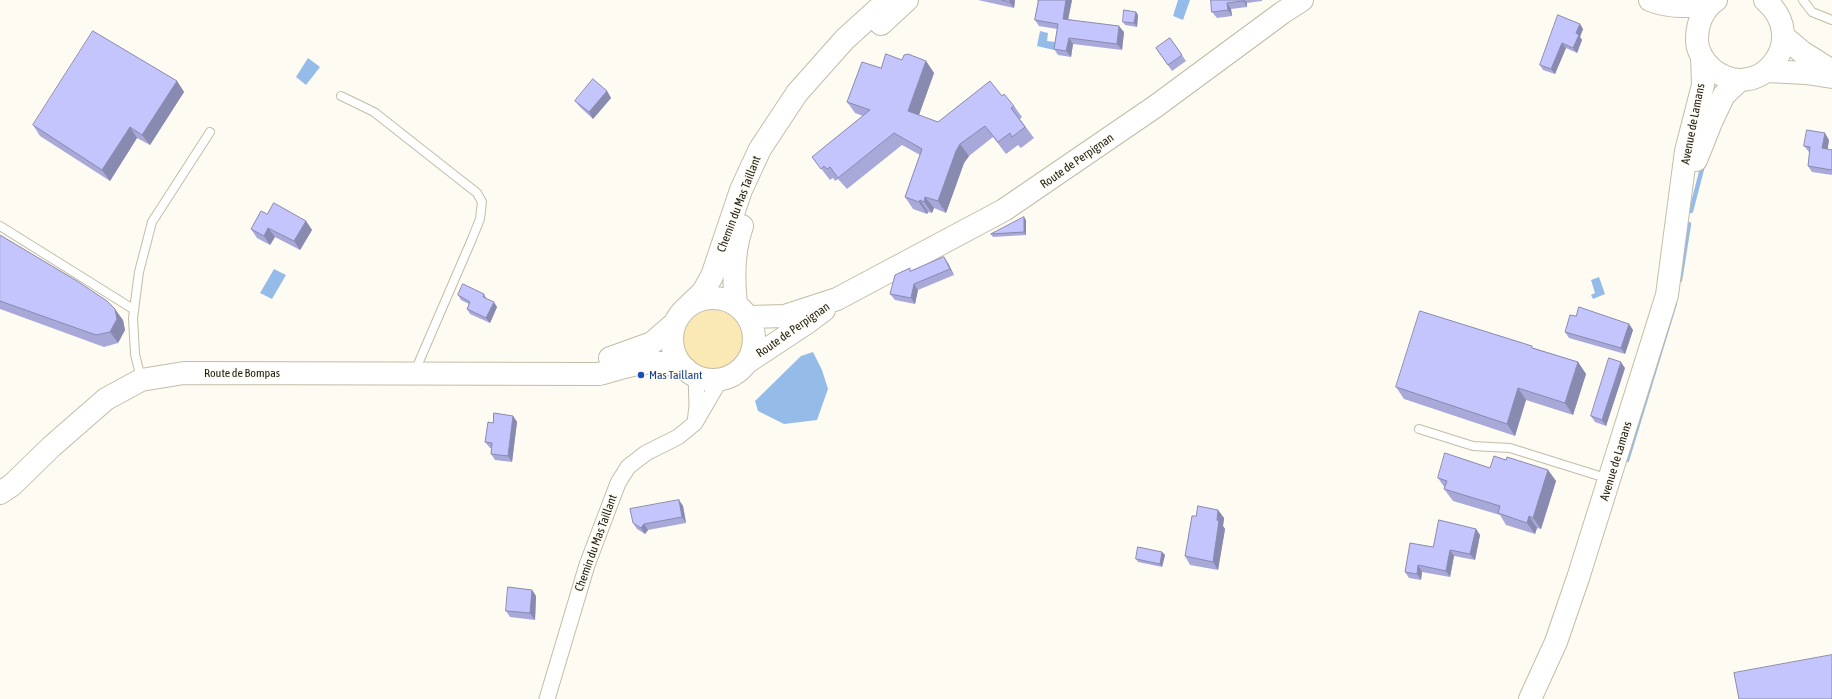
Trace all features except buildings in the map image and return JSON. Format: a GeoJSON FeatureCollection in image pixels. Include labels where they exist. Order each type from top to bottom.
{"type":"FeatureCollection","features":[{"type":"Feature","properties":{"kind":"main road","name":"Chemin du Mas Taillant"},"geometry":{"type":"LineString","coordinates":[[691,303],[703,292],[712,276],[741,190],[760,149],[797,93],[845,39],[888,0]]}},
{"type":"Feature","properties":{"kind":"main road","name":"Chemin du Mas Taillant"},"geometry":{"type":"LineString","coordinates":[[742,310],[734,283],[738,239],[749,204],[770,161],[793,122],[814,92],[849,55],[907,0]]}},
{"type":"Feature","properties":{"kind":"main road","name":"Route de Perpignan"},"geometry":{"type":"LineString","coordinates":[[742,310],[785,316],[837,299],[1004,210],[1156,106],[1282,13],[1302,0]]}},
{"type":"Feature","properties":{"kind":"main road"},"geometry":{"type":"LineString","coordinates":[[1655,2],[1684,26],[1709,66],[1728,78],[1740,80],[1759,76],[1767,71],[1776,61],[1782,50],[1784,37],[1783,26],[1779,15],[1765,0]]}},
{"type":"Feature","properties":{"kind":"main road"},"geometry":{"type":"LineString","coordinates":[[1655,2],[1696,6],[1714,1]]}},
{"type":"Feature","properties":{"kind":"main road","name":"Avenue de Lamans"},"geometry":{"type":"LineString","coordinates":[[1530,699],[1556,642],[1610,480],[1667,295],[1679,216],[1686,151],[1703,85],[1697,28],[1702,14],[1714,1]]}},
{"type":"Feature","properties":{"kind":"main road"},"geometry":{"type":"LineString","coordinates":[[1784,37],[1802,52],[1832,71]]}},
{"type":"Feature","properties":{"kind":"main road"},"geometry":{"type":"LineString","coordinates":[[1767,71],[1806,73],[1832,77]]}},
{"type":"Feature","properties":{"kind":"main road","name":"Avenue de Lamans"},"geometry":{"type":"LineString","coordinates":[[1679,216],[1697,158],[1712,120],[1724,95],[1740,80]]}},
{"type":"Feature","properties":{"kind":"main road"},"geometry":{"type":"LineString","coordinates":[[714,297],[725,299],[742,310],[753,328],[755,339],[749,361],[741,370],[720,380],[708,380],[668,363],[647,361],[599,374],[525,375],[559,370],[620,355],[652,343],[674,323],[681,312],[691,303],[714,297]]}},
{"type":"Feature","properties":{"kind":"main road","name":"Route de Perpignan"},"geometry":{"type":"LineString","coordinates":[[749,361],[808,322],[837,299]]}},
{"type":"Feature","properties":{"kind":"main road"},"geometry":{"type":"LineString","coordinates":[[674,323],[672,336],[673,348],[678,360],[691,373]]}},
{"type":"Feature","properties":{"kind":"main road","name":"Route de Bompas"},"geometry":{"type":"LineString","coordinates":[[0,493],[12,485],[51,447],[106,399],[141,380],[184,373],[525,375]]}},
{"type":"Feature","properties":{"kind":"street"},"geometry":{"type":"LineString","coordinates":[[691,373],[697,406],[695,423]]}},
{"type":"Feature","properties":{"kind":"street"},"geometry":{"type":"LineString","coordinates":[[695,423],[720,380]]}},
{"type":"Feature","properties":{"kind":"street","name":"Chemin du Mas Taillant"},"geometry":{"type":"LineString","coordinates":[[547,699],[587,565],[618,483],[628,467],[646,453],[678,436],[695,423]]}},
{"type":"Feature","properties":{"kind":"lane"},"geometry":{"type":"LineString","coordinates":[[1803,0],[1812,12],[1831,18]]}},
{"type":"Feature","properties":{"kind":"lane"},"geometry":{"type":"LineString","coordinates":[[341,96],[374,112],[477,193],[482,202],[480,218],[472,239],[414,374]]}},
{"type":"Feature","properties":{"kind":"lane"},"geometry":{"type":"LineString","coordinates":[[141,380],[135,354],[133,309],[139,272],[152,222],[210,132]]}},
{"type":"Feature","properties":{"kind":"lane"},"geometry":{"type":"LineString","coordinates":[[0,226],[133,309]]}},
{"type":"Feature","properties":{"kind":"lane"},"geometry":{"type":"LineString","coordinates":[[1419,429],[1473,446],[1510,448],[1610,480]]}},
{"type":"Feature","properties":{"kind":"shaded area"},"geometry":{"type":"Polygon","coordinates":[[[707,310],[719,310],[730,315],[738,323],[743,334],[741,352],[730,365],[719,370],[707,370],[696,365],[688,357],[683,346],[683,334],[688,323],[696,315],[707,310]]]}},
{"type":"Feature","properties":{"kind":"water"},"geometry":{"type":"Polygon","coordinates":[[[1178,0],[1190,0],[1183,20],[1173,16],[1178,0]]]}},
{"type":"Feature","properties":{"kind":"water"},"geometry":{"type":"Polygon","coordinates":[[[1040,31],[1048,33],[1047,41],[1055,42],[1054,50],[1037,46],[1040,31]]]}},
{"type":"Feature","properties":{"kind":"water"},"geometry":{"type":"Polygon","coordinates":[[[308,58],[320,67],[306,85],[296,77],[308,58]]]}},
{"type":"Feature","properties":{"kind":"water"},"geometry":{"type":"Polygon","coordinates":[[[274,269],[286,275],[272,299],[260,293],[274,269]]]}},
{"type":"Feature","properties":{"kind":"water"},"geometry":{"type":"Polygon","coordinates":[[[1599,277],[1605,294],[1593,299],[1591,295],[1595,293],[1591,280],[1599,277]]]}},
{"type":"Feature","properties":{"kind":"water"},"geometry":{"type":"Polygon","coordinates":[[[813,352],[822,370],[828,389],[817,420],[784,424],[758,411],[755,401],[801,356],[813,352]]]}},
{"type":"Feature","properties":{"kind":"waterway"},"geometry":{"type":"LineString","coordinates":[[1691,211],[1703,165]]}},
{"type":"Feature","properties":{"kind":"waterway"},"geometry":{"type":"LineString","coordinates":[[1680,280],[1689,224]]}},
{"type":"Feature","properties":{"kind":"waterway"},"geometry":{"type":"LineString","coordinates":[[1627,460],[1675,303]]}},
{"type":"Feature","properties":{"kind":"place","name":"Mas Taillant"},"geometry":{"type":"Point","coordinates":[641,375]}}]}
